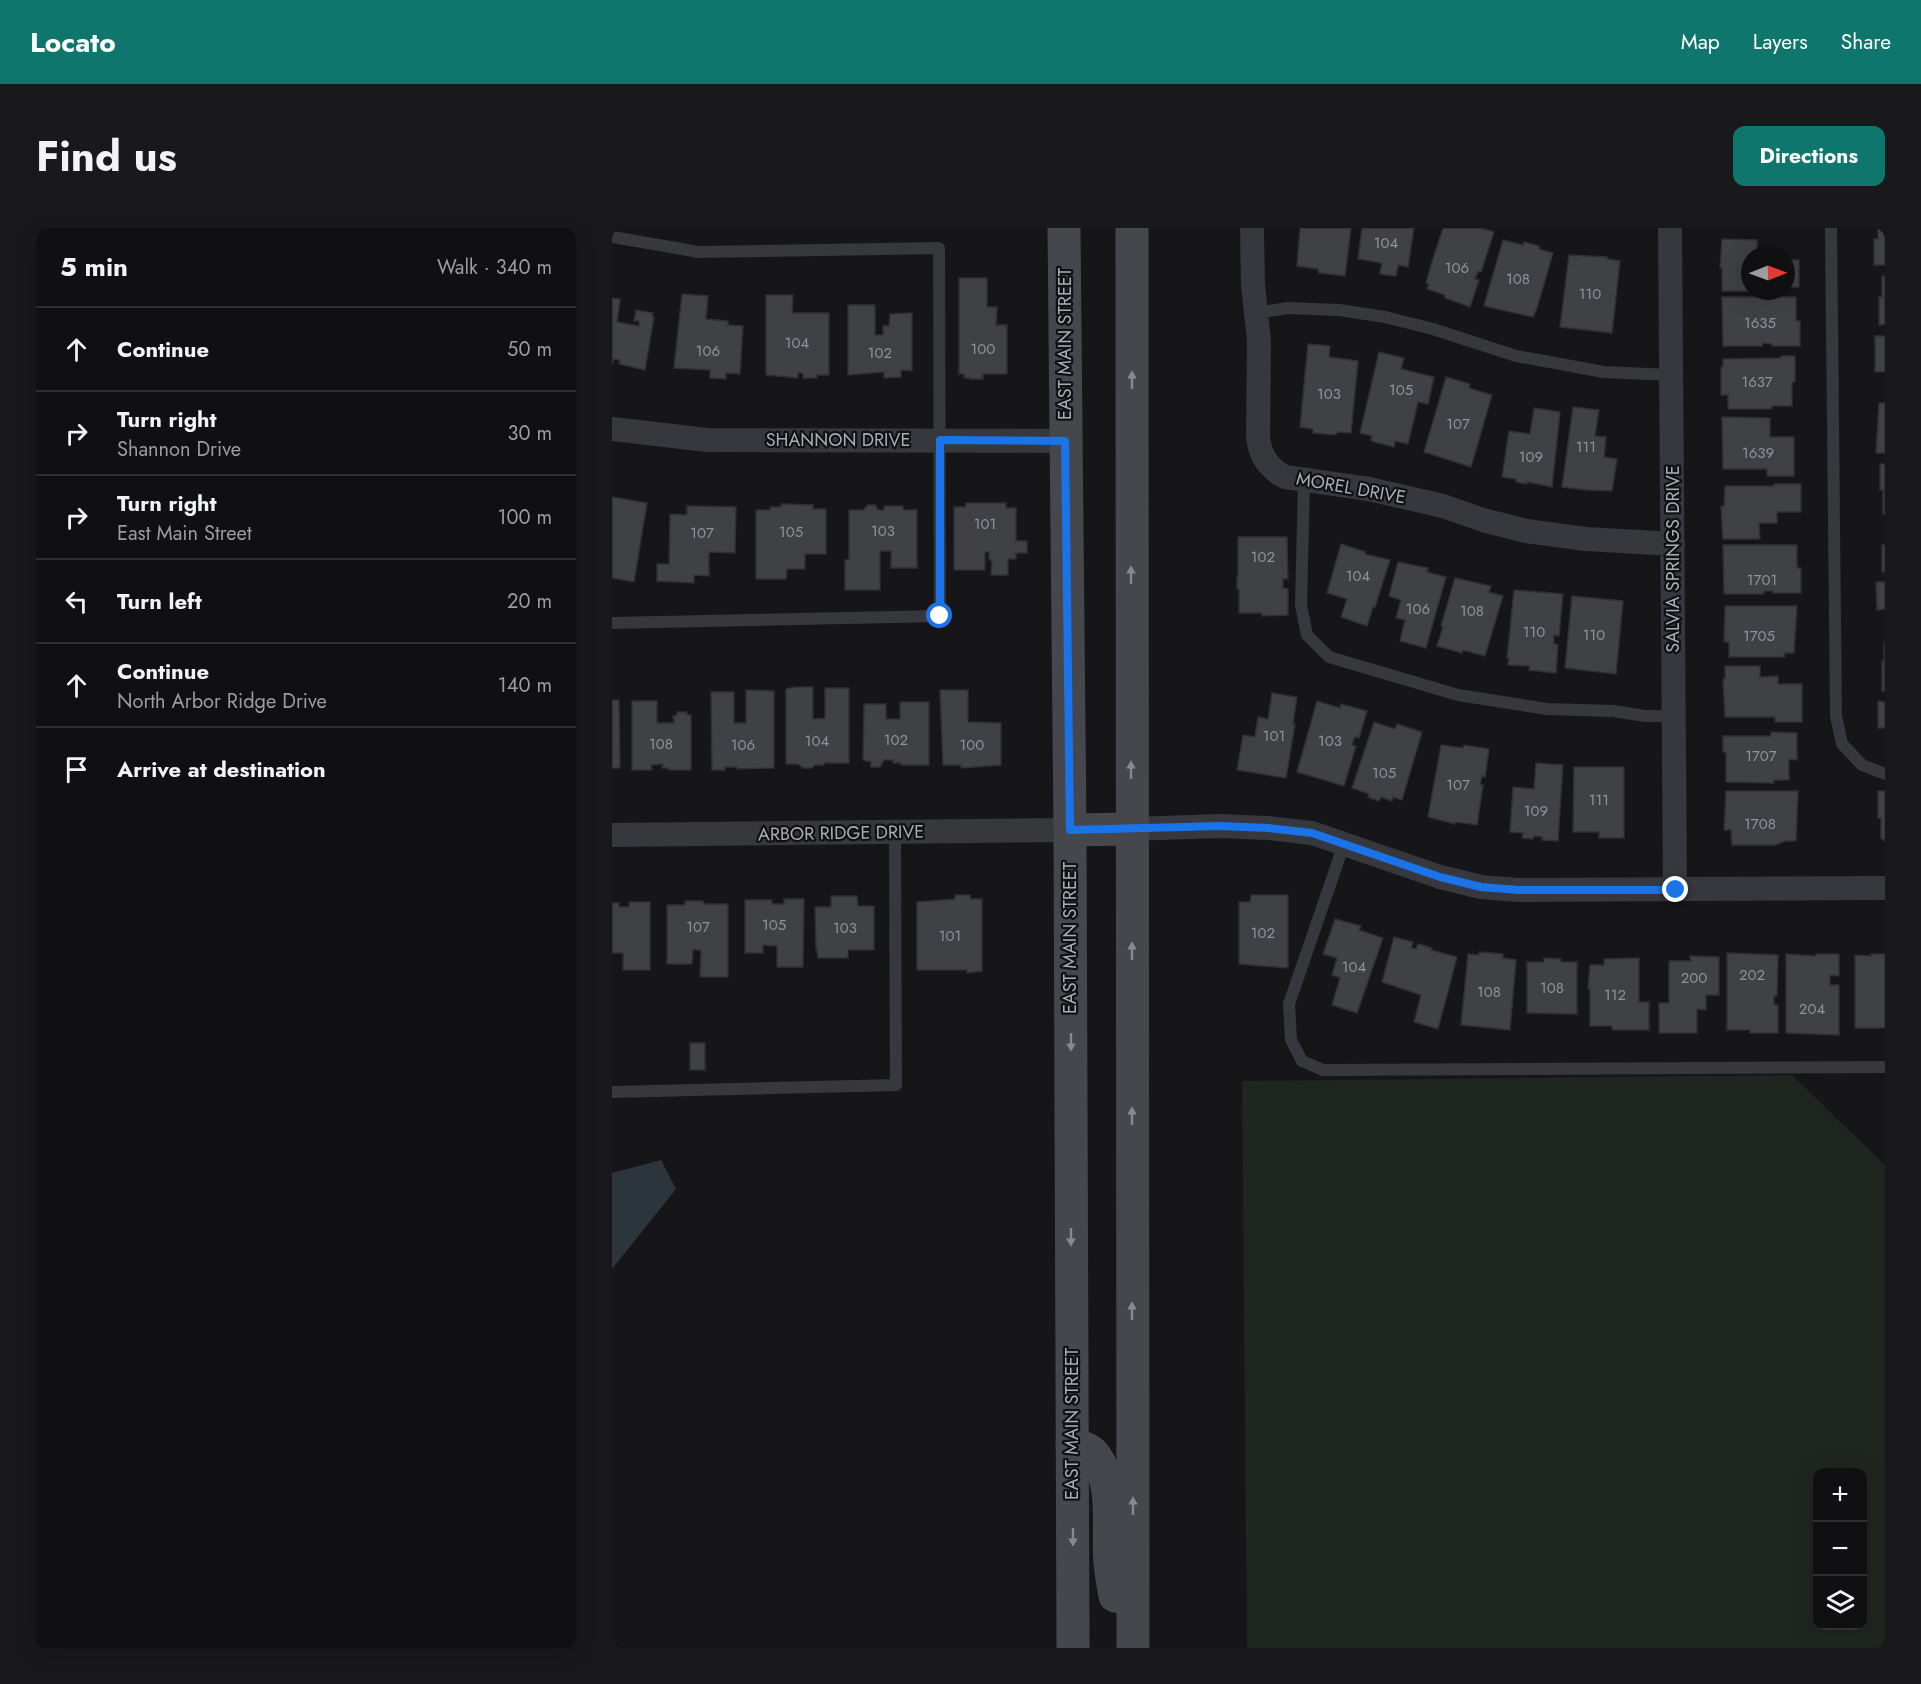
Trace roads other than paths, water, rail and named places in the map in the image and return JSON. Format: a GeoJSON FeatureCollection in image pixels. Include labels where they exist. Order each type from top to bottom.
{"type":"FeatureCollection","features":[{"type":"Feature","properties":{"kind":"main road","name":"EAST MAIN STREET"},"geometry":{"type":"LineString","coordinates":[[1064,228],[1070,830],[1073,1648]]}},
{"type":"Feature","properties":{"kind":"main road"},"geometry":{"type":"LineString","coordinates":[[1132,228],[1133,1648]]}},
{"type":"Feature","properties":{"kind":"main road"},"geometry":{"type":"LineString","coordinates":[[1070,830],[1131,829]]}},
{"type":"Feature","properties":{"kind":"main road"},"geometry":{"type":"LineString","coordinates":[[1072,1446],[1087,1448],[1096,1456],[1102,1468],[1108,1496],[1110,1563],[1124,1648]]}},
{"type":"Feature","properties":{"kind":"street","name":"MOREL DRIVE"},"geometry":{"type":"LineString","coordinates":[[1252,228],[1259,340],[1259,450],[1274,471],[1285,477],[1369,489],[1443,506],[1483,520],[1526,531],[1586,539],[1673,544]]}},
{"type":"Feature","properties":{"kind":"street","name":"SALVIA SPRINGS DRIVE"},"geometry":{"type":"LineString","coordinates":[[1670,228],[1676,890]]}},
{"type":"Feature","properties":{"kind":"street","name":"SHANNON DRIVE"},"geometry":{"type":"LineString","coordinates":[[612,429],[707,440],[1065,441]]}},
{"type":"Feature","properties":{"kind":"street"},"geometry":{"type":"LineString","coordinates":[[1131,829],[1220,826],[1312,833],[1440,877],[1481,887],[1519,890],[1885,888]]}},
{"type":"Feature","properties":{"kind":"street","name":"ARBOR RIDGE DRIVE"},"geometry":{"type":"LineString","coordinates":[[612,835],[1070,830]]}},
{"type":"Feature","properties":{"kind":"lane"},"geometry":{"type":"LineString","coordinates":[[1831,228],[1836,716],[1842,744],[1862,765],[1885,774]]}},
{"type":"Feature","properties":{"kind":"lane"},"geometry":{"type":"LineString","coordinates":[[612,237],[699,252],[939,248],[940,440],[940,616],[612,623]]}},
{"type":"Feature","properties":{"kind":"lane"},"geometry":{"type":"LineString","coordinates":[[1256,313],[1288,308],[1351,312],[1385,317],[1433,329],[1516,356],[1604,372],[1671,375]]}},
{"type":"Feature","properties":{"kind":"lane"},"geometry":{"type":"LineString","coordinates":[[1304,480],[1300,605],[1307,635],[1329,657],[1458,695],[1547,709],[1674,716]]}},
{"type":"Feature","properties":{"kind":"lane"},"geometry":{"type":"LineString","coordinates":[[612,1092],[896,1085],[895,833]]}},
{"type":"Feature","properties":{"kind":"lane"},"geometry":{"type":"LineString","coordinates":[[1344,844],[1288,1004],[1291,1040],[1302,1061],[1323,1070],[1885,1067]]}}]}
